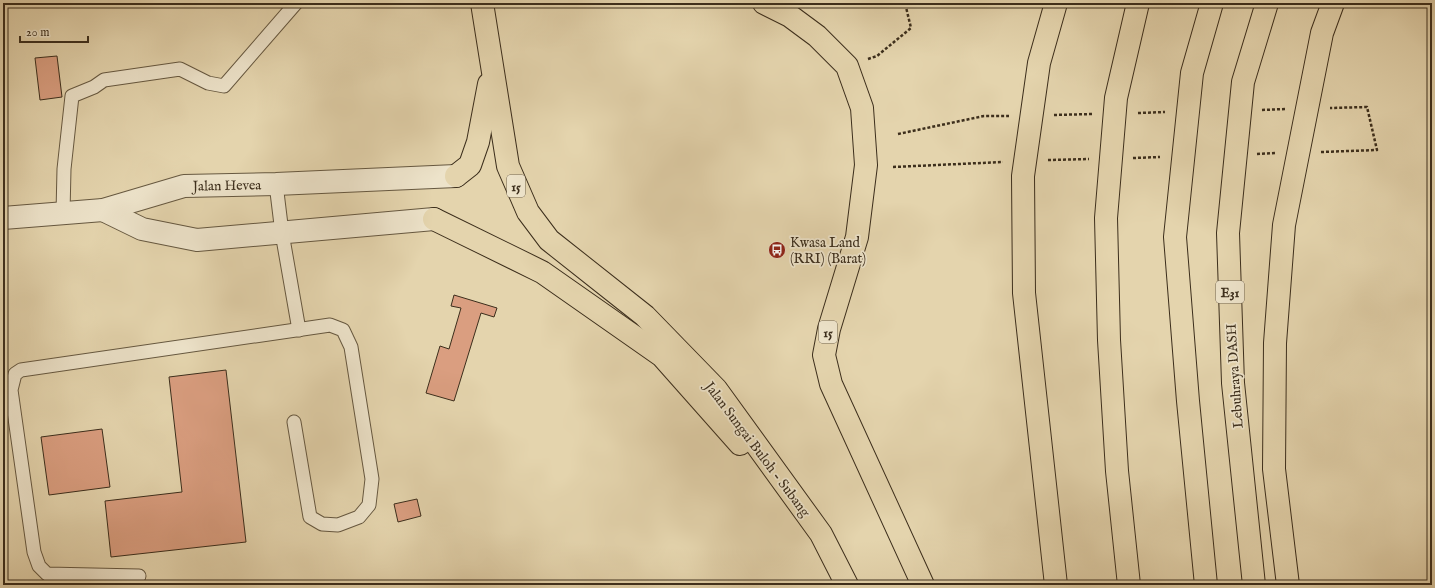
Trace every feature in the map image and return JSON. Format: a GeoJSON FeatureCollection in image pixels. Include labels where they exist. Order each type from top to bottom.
{"type":"FeatureCollection","features":[{"type":"Feature","properties":{"kind":"highway","name":"Jalan Sungai Buloh - Subang"},"geometry":{"type":"LineString","coordinates":[[482,3],[500,125],[508,166],[528,212],[549,240],[645,316],[716,390],[821,534],[847,585]]}},
{"type":"Feature","properties":{"kind":"highway","name":"15"},"geometry":{"type":"LineString","coordinates":[[764,3],[790,16],[817,36],[847,66],[862,108],[866,165],[857,238],[829,329],[824,355],[832,384],[922,585]]}},
{"type":"Feature","properties":{"kind":"highway"},"geometry":{"type":"LineString","coordinates":[[1056,3],[1039,63],[1023,176],[1024,293],[1056,585]]}},
{"type":"Feature","properties":{"kind":"highway"},"geometry":{"type":"LineString","coordinates":[[1129,585],[1116,464],[1109,340],[1106,218],[1116,98],[1138,3]]}},
{"type":"Feature","properties":{"kind":"highway"},"geometry":{"type":"LineString","coordinates":[[1206,585],[1188,400],[1175,237],[1192,73],[1212,3]]}},
{"type":"Feature","properties":{"kind":"highway","name":"Lebuhraya DASH"},"geometry":{"type":"LineString","coordinates":[[1254,585],[1233,383],[1228,233],[1243,82],[1267,3]]}},
{"type":"Feature","properties":{"kind":"highway"},"geometry":{"type":"LineString","coordinates":[[1288,585],[1274,470],[1275,343],[1284,225],[1322,33],[1333,3]]}},
{"type":"Feature","properties":{"kind":"highway"},"geometry":{"type":"LineString","coordinates":[[456,176],[470,164],[476,147],[492,65]]}},
{"type":"Feature","properties":{"kind":"highway"},"geometry":{"type":"LineString","coordinates":[[434,219],[542,272],[662,356],[821,534]]}},
{"type":"Feature","properties":{"kind":"street","name":"Jalan Hevea"},"geometry":{"type":"LineString","coordinates":[[3,218],[103,210],[184,186],[276,184],[456,176]]}},
{"type":"Feature","properties":{"kind":"street"},"geometry":{"type":"LineString","coordinates":[[103,210],[142,229],[197,240],[434,219]]}},
{"type":"Feature","properties":{"kind":"lane"},"geometry":{"type":"LineString","coordinates":[[63,213],[64,169],[72,96],[94,87],[104,80],[180,69],[208,84],[224,86],[296,3]]}},
{"type":"Feature","properties":{"kind":"lane"},"geometry":{"type":"LineString","coordinates":[[276,184],[282,233],[299,330]]}},
{"type":"Feature","properties":{"kind":"lane"},"geometry":{"type":"LineString","coordinates":[[139,576],[48,574],[40,566],[34,552],[11,390],[15,374],[21,370],[330,325],[343,330],[351,347],[372,479],[369,505],[359,517],[338,525],[322,524],[310,517],[294,422]]}},
{"type":"Feature","properties":{"kind":"path"},"geometry":{"type":"LineString","coordinates":[[847,66],[877,56],[911,28],[906,3]]}},
{"type":"Feature","properties":{"kind":"path"},"geometry":{"type":"LineString","coordinates":[[1327,108],[1367,107],[1377,150]]}},
{"type":"Feature","properties":{"kind":"path"},"geometry":{"type":"LineString","coordinates":[[1256,110],[1287,109]]}},
{"type":"Feature","properties":{"kind":"path"},"geometry":{"type":"LineString","coordinates":[[1136,113],[1168,112]]}},
{"type":"Feature","properties":{"kind":"path"},"geometry":{"type":"LineString","coordinates":[[1048,115],[1096,114]]}},
{"type":"Feature","properties":{"kind":"path"},"geometry":{"type":"LineString","coordinates":[[898,134],[984,116],[1016,116]]}},
{"type":"Feature","properties":{"kind":"building"},"geometry":{"type":"Polygon","coordinates":[[[57,56],[62,97],[40,100],[35,58],[57,56]]]}},
{"type":"Feature","properties":{"kind":"building"},"geometry":{"type":"Polygon","coordinates":[[[454,295],[497,308],[494,317],[481,313],[454,401],[426,393],[440,346],[449,349],[461,308],[451,306],[454,295]]]}},
{"type":"Feature","properties":{"kind":"building"},"geometry":{"type":"Polygon","coordinates":[[[226,370],[246,542],[111,557],[105,501],[182,492],[169,377],[226,370]]]}},
{"type":"Feature","properties":{"kind":"building"},"geometry":{"type":"Polygon","coordinates":[[[102,429],[110,487],[49,495],[41,437],[102,429]]]}},
{"type":"Feature","properties":{"kind":"building"},"geometry":{"type":"Polygon","coordinates":[[[417,499],[421,516],[398,522],[394,504],[417,499]]]}},
{"type":"Feature","properties":{"kind":"place","name":"Kwasa Land (RRI) (Barat)"},"geometry":{"type":"Point","coordinates":[777,250]}}]}
